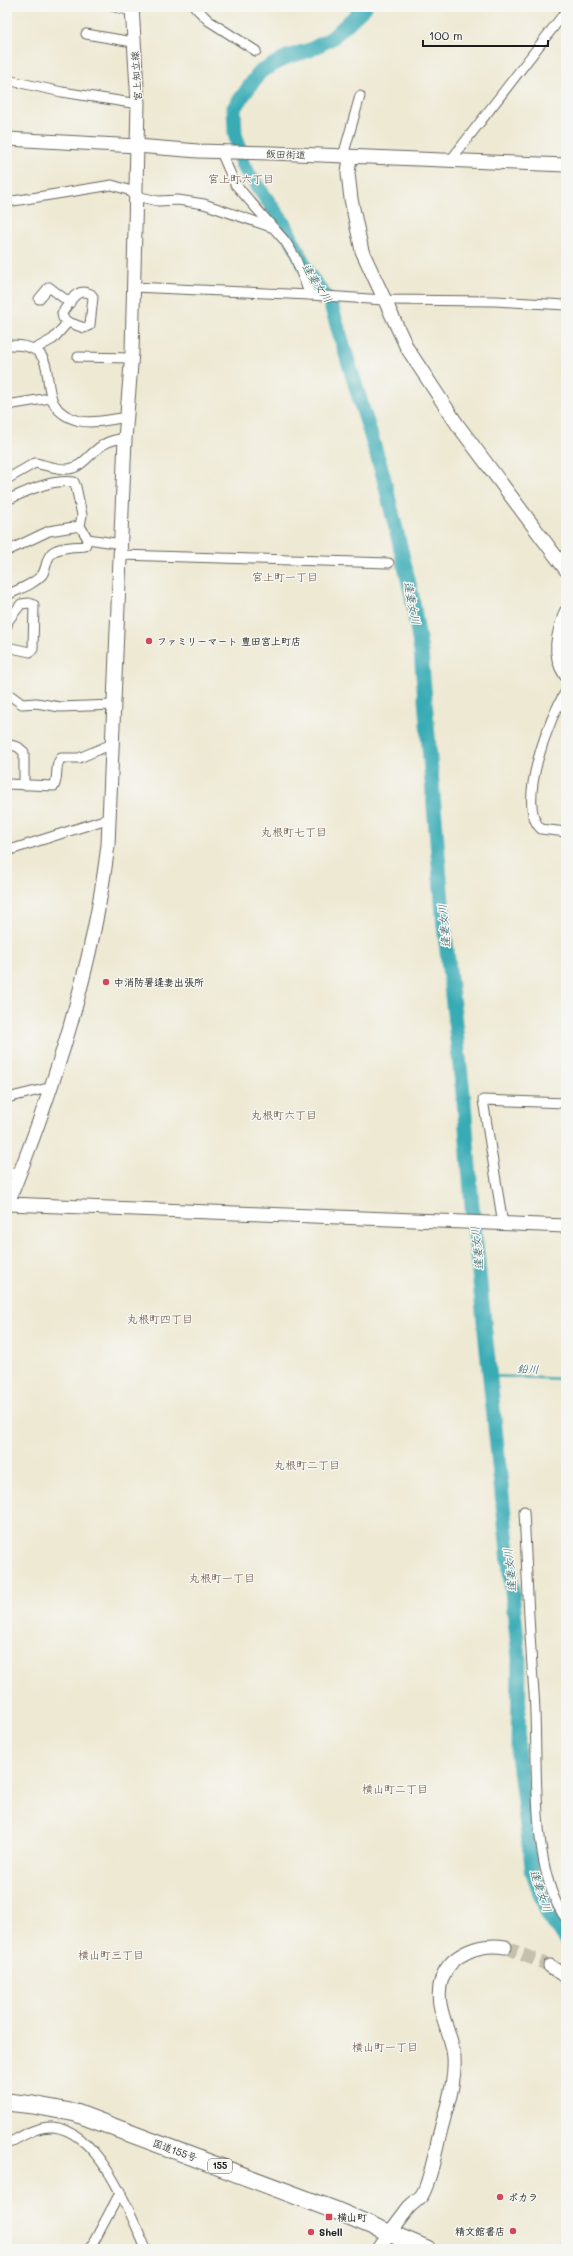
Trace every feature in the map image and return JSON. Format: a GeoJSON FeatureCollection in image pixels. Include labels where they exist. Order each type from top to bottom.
{"type":"FeatureCollection","features":[{"type":"Feature","properties":{"kind":"highway","name":"国道155号"},"geometry":{"type":"LineString","coordinates":[[7,2102],[76,2113],[337,2210],[390,2233],[403,2241],[427,2249]]}},
{"type":"Feature","properties":{"kind":"street"},"geometry":{"type":"LineString","coordinates":[[115,7],[132,9]]}},
{"type":"Feature","properties":{"kind":"street"},"geometry":{"type":"LineString","coordinates":[[195,7],[209,21],[256,51]]}},
{"type":"Feature","properties":{"kind":"street","name":"宮上知立線"},"geometry":{"type":"LineString","coordinates":[[7,1205],[12,1173],[52,1087],[81,988],[103,887],[110,818],[112,744],[131,358],[138,104],[132,9]]}},
{"type":"Feature","properties":{"kind":"street"},"geometry":{"type":"LineString","coordinates":[[450,161],[566,11]]}},
{"type":"Feature","properties":{"kind":"street"},"geometry":{"type":"LineString","coordinates":[[86,34],[133,42]]}},
{"type":"Feature","properties":{"kind":"street"},"geometry":{"type":"LineString","coordinates":[[7,80],[62,92],[138,104]]}},
{"type":"Feature","properties":{"kind":"street"},"geometry":{"type":"LineString","coordinates":[[360,96],[347,157],[351,199],[362,251],[407,348],[436,396],[566,570]]}},
{"type":"Feature","properties":{"kind":"street","name":"飯田街道"},"geometry":{"type":"LineString","coordinates":[[7,139],[224,152],[566,166]]}},
{"type":"Feature","properties":{"kind":"street"},"geometry":{"type":"LineString","coordinates":[[224,152],[235,184],[271,227],[285,241],[312,295]]}},
{"type":"Feature","properties":{"kind":"street"},"geometry":{"type":"LineString","coordinates":[[7,202],[112,184],[128,190],[136,196],[158,201],[197,202],[271,227]]}},
{"type":"Feature","properties":{"kind":"street"},"geometry":{"type":"LineString","coordinates":[[39,299],[49,287],[70,303]]}},
{"type":"Feature","properties":{"kind":"street"},"geometry":{"type":"LineString","coordinates":[[133,288],[312,295],[384,300],[566,305]]}},
{"type":"Feature","properties":{"kind":"street"},"geometry":{"type":"LineString","coordinates":[[78,292],[86,292],[93,297],[90,325],[84,328],[68,322],[63,318],[62,313],[78,292]]}},
{"type":"Feature","properties":{"kind":"street"},"geometry":{"type":"LineString","coordinates":[[35,348],[53,339],[68,322]]}},
{"type":"Feature","properties":{"kind":"street"},"geometry":{"type":"LineString","coordinates":[[7,345],[26,345],[35,348],[45,359],[50,398],[60,409],[79,421],[127,417]]}},
{"type":"Feature","properties":{"kind":"street"},"geometry":{"type":"LineString","coordinates":[[78,357],[131,358]]}},
{"type":"Feature","properties":{"kind":"street"},"geometry":{"type":"LineString","coordinates":[[7,405],[50,398]]}},
{"type":"Feature","properties":{"kind":"street"},"geometry":{"type":"LineString","coordinates":[[7,479],[35,463],[68,469],[74,468],[106,442],[115,439],[126,439]]}},
{"type":"Feature","properties":{"kind":"street"},"geometry":{"type":"LineString","coordinates":[[7,500],[35,487],[55,483],[74,482],[82,516],[80,526],[88,539],[121,550],[389,563]]}},
{"type":"Feature","properties":{"kind":"street"},"geometry":{"type":"LineString","coordinates":[[7,551],[49,531],[80,526]]}},
{"type":"Feature","properties":{"kind":"street"},"geometry":{"type":"LineString","coordinates":[[7,595],[33,583],[42,574],[52,552],[64,548],[85,546],[88,539]]}},
{"type":"Feature","properties":{"kind":"street"},"geometry":{"type":"LineString","coordinates":[[7,626],[8,621],[21,604],[29,603],[34,605],[33,650],[30,652],[7,646]]}},
{"type":"Feature","properties":{"kind":"street"},"geometry":{"type":"LineString","coordinates":[[566,612],[558,639],[557,654],[560,666],[566,675]]}},
{"type":"Feature","properties":{"kind":"street"},"geometry":{"type":"LineString","coordinates":[[566,691],[548,726],[543,742],[535,772],[532,809],[533,819],[541,829],[566,832]]}},
{"type":"Feature","properties":{"kind":"street"},"geometry":{"type":"LineString","coordinates":[[7,693],[22,704],[36,703],[60,707],[114,705]]}},
{"type":"Feature","properties":{"kind":"street"},"geometry":{"type":"LineString","coordinates":[[7,744],[18,747],[24,752],[24,785]]}},
{"type":"Feature","properties":{"kind":"street"},"geometry":{"type":"LineString","coordinates":[[7,784],[54,786],[57,781],[57,763],[61,758],[79,758],[112,744]]}},
{"type":"Feature","properties":{"kind":"street"},"geometry":{"type":"LineString","coordinates":[[7,851],[110,818]]}},
{"type":"Feature","properties":{"kind":"street"},"geometry":{"type":"LineString","coordinates":[[7,1098],[52,1087]]}},
{"type":"Feature","properties":{"kind":"street"},"geometry":{"type":"LineString","coordinates":[[498,1223],[482,1100],[566,1103]]}},
{"type":"Feature","properties":{"kind":"street"},"geometry":{"type":"LineString","coordinates":[[7,1205],[566,1226]]}},
{"type":"Feature","properties":{"kind":"street"},"geometry":{"type":"LineString","coordinates":[[524,1512],[534,1693],[539,1826],[549,1882],[566,1919]]}},
{"type":"Feature","properties":{"kind":"street"},"geometry":{"type":"LineString","coordinates":[[379,2249],[410,2206],[422,2194],[433,2166],[437,2144],[451,2096],[455,2074],[454,2056],[450,2035],[444,2025],[439,2002],[442,1978],[448,1967],[461,1955],[492,1945],[505,1947]]}},
{"type":"Feature","properties":{"kind":"street"},"geometry":{"type":"LineString","coordinates":[[550,1966],[566,1977]]}},
{"type":"Feature","properties":{"kind":"street"},"geometry":{"type":"LineString","coordinates":[[7,2144],[33,2130],[44,2127],[58,2128],[70,2132],[94,2153],[121,2191],[146,2249]]}},
{"type":"Feature","properties":{"kind":"street"},"geometry":{"type":"LineString","coordinates":[[90,2249],[121,2191]]}},
{"type":"Feature","properties":{"kind":"waterway","name":"逢妻女川"},"geometry":{"type":"LineString","coordinates":[[365,7],[332,38],[310,50],[287,57],[260,72],[234,108],[235,133],[243,166],[285,225],[309,275],[330,302],[383,475],[412,596],[421,652],[444,925],[464,1102],[472,1206],[519,1658],[518,1755],[533,1874],[548,1915],[566,1940]]}},
{"type":"Feature","properties":{"kind":"waterway","name":"鉛川"},"geometry":{"type":"LineString","coordinates":[[489,1376],[566,1379]]}},
{"type":"Feature","properties":{"kind":"waterway"},"geometry":{"type":"LineString","coordinates":[[563,2249],[566,2242]]}},
{"type":"Feature","properties":{"kind":"tunnel"},"geometry":{"type":"LineString","coordinates":[[505,1947],[550,1966]]}},
{"type":"Feature","properties":{"kind":"place","name":"ファミリーマート 豊田宮上町店"},"geometry":{"type":"Point","coordinates":[149,641]}},
{"type":"Feature","properties":{"kind":"place","name":"中消防署逢妻出張所"},"geometry":{"type":"Point","coordinates":[106,982]}},
{"type":"Feature","properties":{"kind":"place","name":"ポカラ"},"geometry":{"type":"Point","coordinates":[500,2197]}},
{"type":"Feature","properties":{"kind":"place","name":"横山町"},"geometry":{"type":"Point","coordinates":[329,2217]}},
{"type":"Feature","properties":{"kind":"place","name":"精文館書店"},"geometry":{"type":"Point","coordinates":[513,2231]}},
{"type":"Feature","properties":{"kind":"place","name":"Shell"},"geometry":{"type":"Point","coordinates":[311,2232]}},
{"type":"Feature","properties":{"kind":"district","name":"宮上町六丁目"},"geometry":{"type":"Point","coordinates":[241,179]}},
{"type":"Feature","properties":{"kind":"district","name":"宮上町一丁目"},"geometry":{"type":"Point","coordinates":[285,577]}},
{"type":"Feature","properties":{"kind":"district","name":"丸根町七丁目"},"geometry":{"type":"Point","coordinates":[294,832]}},
{"type":"Feature","properties":{"kind":"district","name":"丸根町六丁目"},"geometry":{"type":"Point","coordinates":[284,1115]}},
{"type":"Feature","properties":{"kind":"district","name":"丸根町四丁目"},"geometry":{"type":"Point","coordinates":[160,1319]}},
{"type":"Feature","properties":{"kind":"district","name":"丸根町二丁目"},"geometry":{"type":"Point","coordinates":[307,1465]}},
{"type":"Feature","properties":{"kind":"district","name":"丸根町一丁目"},"geometry":{"type":"Point","coordinates":[222,1578]}},
{"type":"Feature","properties":{"kind":"district","name":"横山町二丁目"},"geometry":{"type":"Point","coordinates":[395,1789]}},
{"type":"Feature","properties":{"kind":"district","name":"横山町三丁目"},"geometry":{"type":"Point","coordinates":[111,1955]}},
{"type":"Feature","properties":{"kind":"district","name":"横山町一丁目"},"geometry":{"type":"Point","coordinates":[385,2047]}}]}
